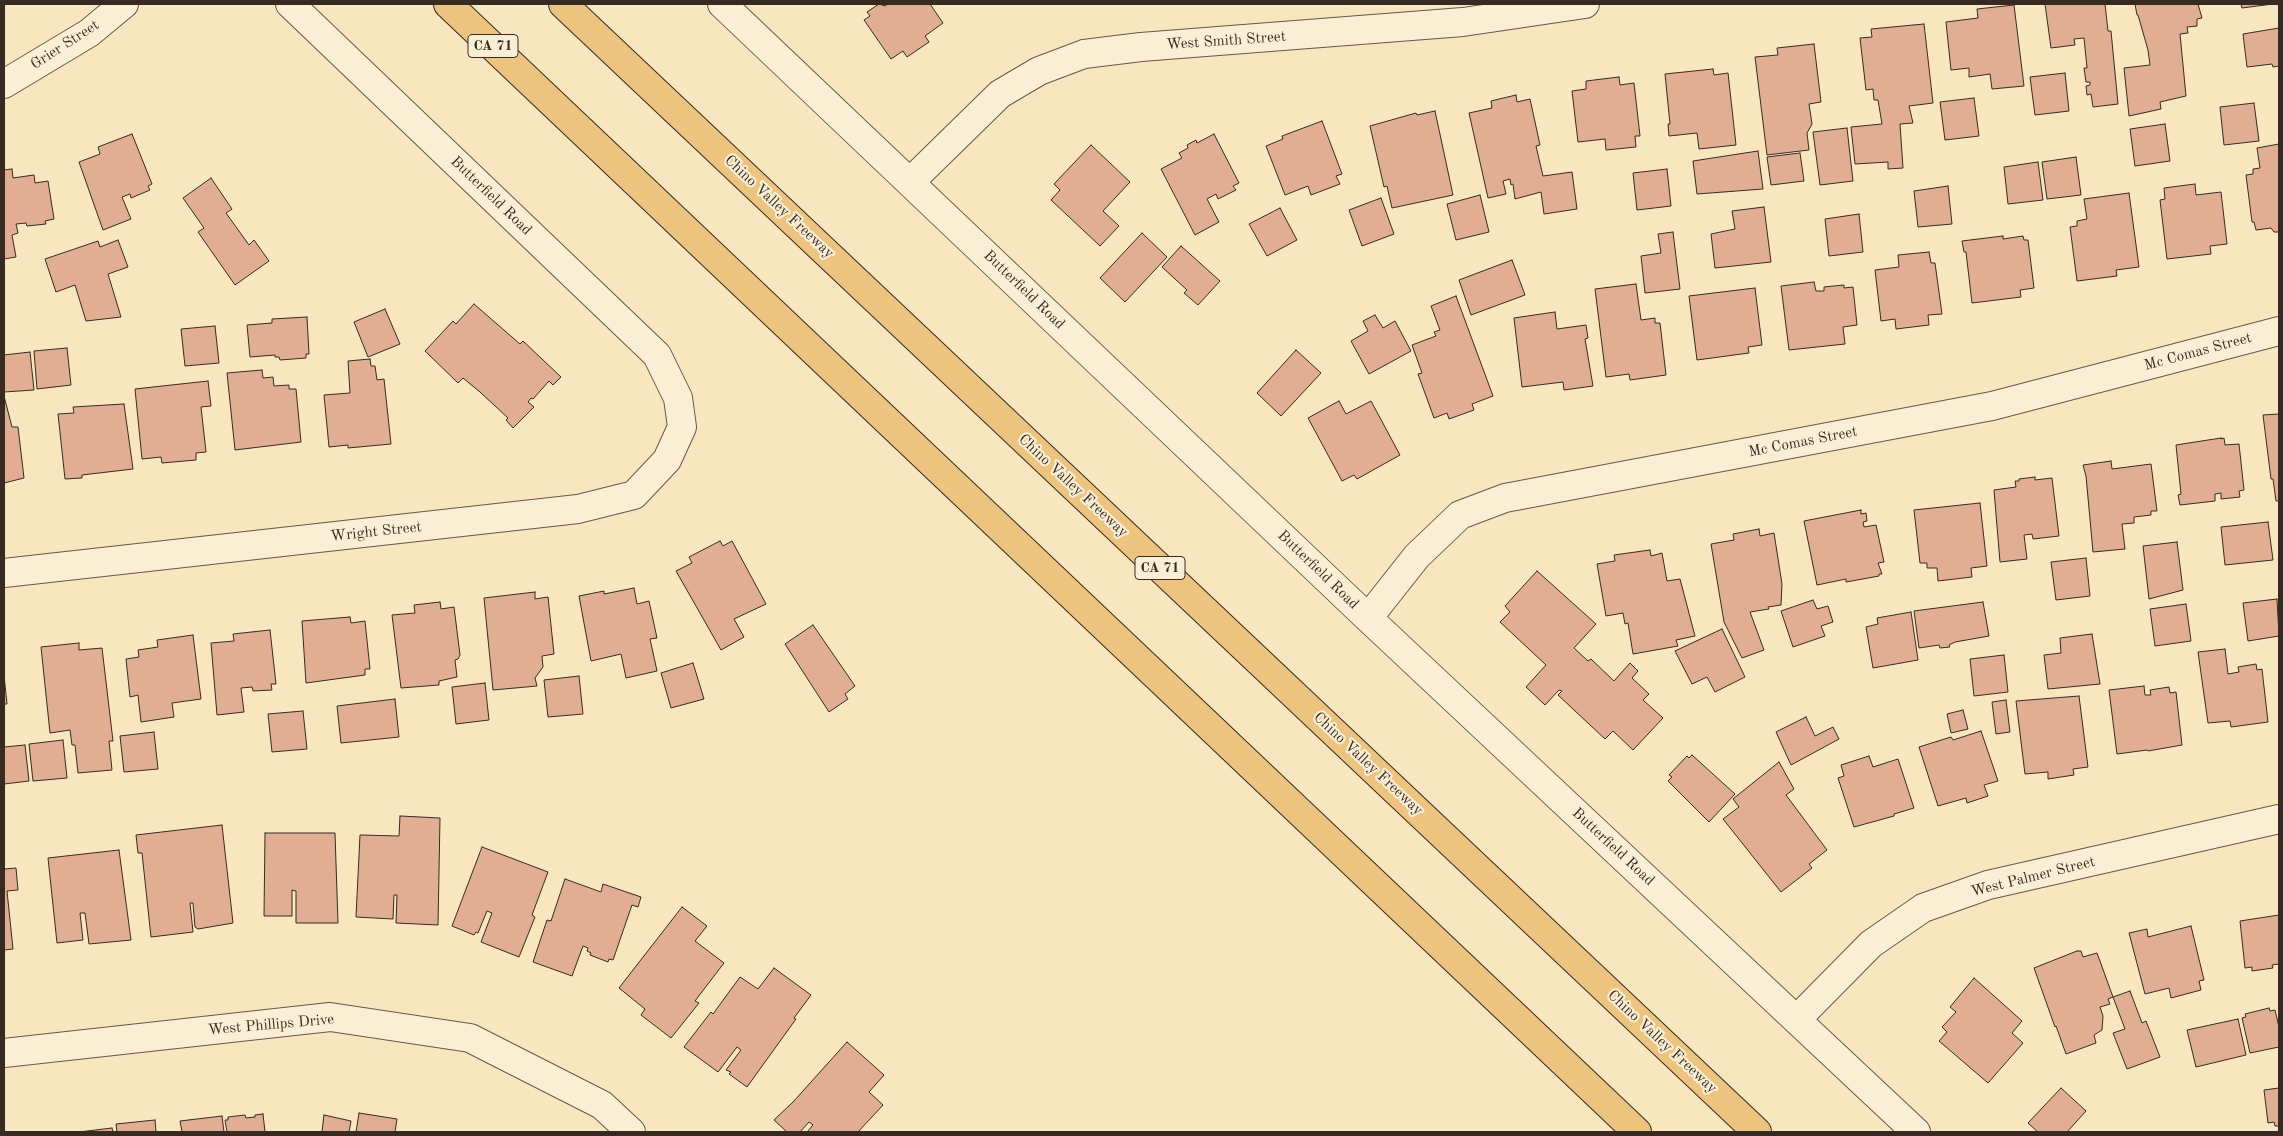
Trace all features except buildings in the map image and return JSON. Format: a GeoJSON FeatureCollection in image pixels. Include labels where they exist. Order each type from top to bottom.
{"type":"FeatureCollection","features":[{"type":"Feature","properties":{"kind":"highway","name":"CA 71"},"geometry":{"type":"LineString","coordinates":[[448,4],[1637,1132]]}},
{"type":"Feature","properties":{"kind":"highway","name":"Chino Valley Freeway"},"geometry":{"type":"LineString","coordinates":[[564,4],[1758,1132]]}},
{"type":"Feature","properties":{"kind":"street","name":"Grier Street"},"geometry":{"type":"LineString","coordinates":[[4,84],[89,33],[124,4]]}},
{"type":"Feature","properties":{"kind":"street","name":"Butterfield Road"},"geometry":{"type":"LineString","coordinates":[[290,4],[657,355],[678,398]]}},
{"type":"Feature","properties":{"kind":"street","name":"Butterfield Road"},"geometry":{"type":"LineString","coordinates":[[722,4],[1368,618],[1916,1132]]}},
{"type":"Feature","properties":{"kind":"street","name":"West Smith Street"},"geometry":{"type":"LineString","coordinates":[[910,182],[1000,94],[1040,72],[1084,54],[1141,47],[1463,22],[1585,4]]}},
{"type":"Feature","properties":{"kind":"street","name":"Mc Comas Street"},"geometry":{"type":"LineString","coordinates":[[1368,618],[1417,556],[1460,515],[1505,498],[1992,406],[2279,331]]}},
{"type":"Feature","properties":{"kind":"street","name":"Wright Street"},"geometry":{"type":"LineString","coordinates":[[4,573],[578,509],[634,495],[667,460],[682,427],[678,398]]}},
{"type":"Feature","properties":{"kind":"street","name":"West Palmer Street"},"geometry":{"type":"LineString","coordinates":[[1797,1019],[1870,944],[1923,908],[1988,885],[2279,819]]}},
{"type":"Feature","properties":{"kind":"street","name":"West Phillips Drive"},"geometry":{"type":"LineString","coordinates":[[4,1053],[330,1017],[470,1038],[602,1105],[631,1132]]}}]}
